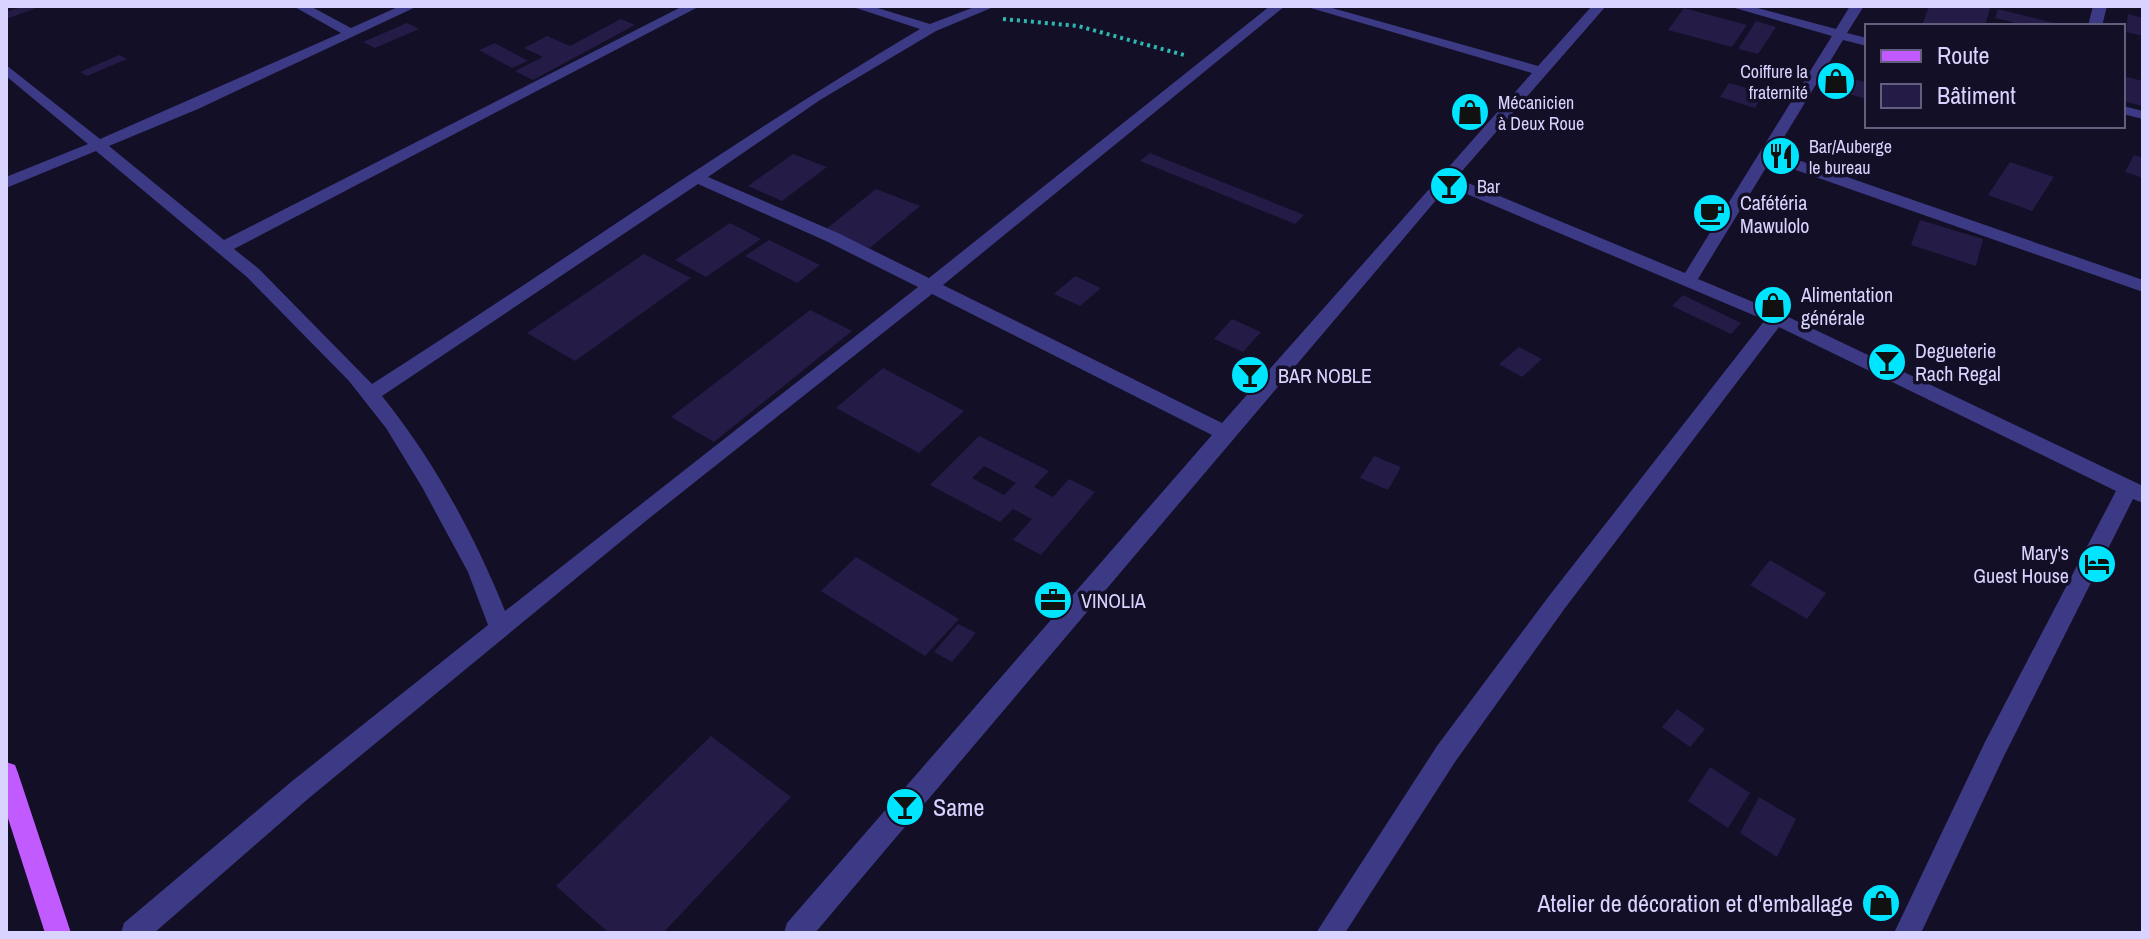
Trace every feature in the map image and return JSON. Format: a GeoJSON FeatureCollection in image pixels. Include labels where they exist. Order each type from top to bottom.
{"type":"FeatureCollection","features":[{"type":"Feature","properties":{"kind":"main road"},"geometry":{"type":"LineString","coordinates":[[6,773],[58,933]]}},
{"type":"Feature","properties":{"kind":"street"},"geometry":{"type":"LineString","coordinates":[[300,6],[350,33]]}},
{"type":"Feature","properties":{"kind":"street"},"geometry":{"type":"LineString","coordinates":[[6,183],[101,145],[411,6]]}},
{"type":"Feature","properties":{"kind":"street"},"geometry":{"type":"LineString","coordinates":[[220,249],[693,6]]}},
{"type":"Feature","properties":{"kind":"street"},"geometry":{"type":"LineString","coordinates":[[857,6],[931,28]]}},
{"type":"Feature","properties":{"kind":"street"},"geometry":{"type":"LineString","coordinates":[[134,933],[300,790],[1278,6]]}},
{"type":"Feature","properties":{"kind":"street"},"geometry":{"type":"LineString","coordinates":[[1311,6],[1542,72]]}},
{"type":"Feature","properties":{"kind":"street"},"geometry":{"type":"LineString","coordinates":[[797,933],[1225,433],[1599,6]]}},
{"type":"Feature","properties":{"kind":"street"},"geometry":{"type":"LineString","coordinates":[[1735,6],[1865,42]]}},
{"type":"Feature","properties":{"kind":"street"},"geometry":{"type":"LineString","coordinates":[[1689,280],[1857,6]]}},
{"type":"Feature","properties":{"kind":"street"},"geometry":{"type":"LineString","coordinates":[[369,395],[500,311],[815,97],[931,28],[982,10]]}},
{"type":"Feature","properties":{"kind":"street"},"geometry":{"type":"LineString","coordinates":[[6,69],[101,145],[287,306],[356,376],[393,423],[430,483],[478,571],[500,628]]}},
{"type":"Feature","properties":{"kind":"street"},"geometry":{"type":"LineString","coordinates":[[1768,155],[2143,286]]}},
{"type":"Feature","properties":{"kind":"street"},"geometry":{"type":"LineString","coordinates":[[696,177],[832,237],[1225,433]]}},
{"type":"Feature","properties":{"kind":"street"},"geometry":{"type":"LineString","coordinates":[[1448,180],[1776,318],[2136,492],[1994,750],[1907,933]]}},
{"type":"Feature","properties":{"kind":"street"},"geometry":{"type":"LineString","coordinates":[[1329,933],[1474,716],[1557,602],[1776,318]]}},
{"type":"Feature","properties":{"kind":"path"},"geometry":{"type":"LineString","coordinates":[[982,10],[1027,24],[1078,26],[1209,62]]}},
{"type":"Feature","properties":{"kind":"building"},"geometry":{"type":"Polygon","coordinates":[[[24,6],[42,6],[6,19],[6,12],[24,6]]]}},
{"type":"Feature","properties":{"kind":"building"},"geometry":{"type":"Polygon","coordinates":[[[1929,6],[1990,8],[1986,24],[1923,24],[1929,6]]]}},
{"type":"Feature","properties":{"kind":"building"},"geometry":{"type":"Polygon","coordinates":[[[1684,8],[1747,25],[1732,47],[1668,30],[1684,8]]]}},
{"type":"Feature","properties":{"kind":"building"},"geometry":{"type":"Polygon","coordinates":[[[1998,9],[2058,24],[2020,24],[1995,18],[1998,9]]]}},
{"type":"Feature","properties":{"kind":"building"},"geometry":{"type":"Polygon","coordinates":[[[2128,14],[2143,18],[2143,36],[2126,32],[2128,14]]]}},
{"type":"Feature","properties":{"kind":"building"},"geometry":{"type":"Polygon","coordinates":[[[621,19],[635,25],[533,80],[515,71],[543,57],[524,48],[547,36],[570,46],[621,19]]]}},
{"type":"Feature","properties":{"kind":"building"},"geometry":{"type":"Polygon","coordinates":[[[1756,21],[1776,27],[1758,54],[1738,49],[1756,21]]]}},
{"type":"Feature","properties":{"kind":"building"},"geometry":{"type":"Polygon","coordinates":[[[407,23],[419,29],[375,48],[363,42],[407,23]]]}},
{"type":"Feature","properties":{"kind":"building"},"geometry":{"type":"Polygon","coordinates":[[[495,43],[528,61],[512,68],[479,50],[495,43]]]}},
{"type":"Feature","properties":{"kind":"building"},"geometry":{"type":"Polygon","coordinates":[[[119,55],[127,59],[87,76],[80,72],[119,55]]]}},
{"type":"Feature","properties":{"kind":"building"},"geometry":{"type":"Polygon","coordinates":[[[2125,76],[2143,81],[2143,106],[2125,102],[2125,76]]]}},
{"type":"Feature","properties":{"kind":"building"},"geometry":{"type":"Polygon","coordinates":[[[1854,79],[1865,82],[1865,98],[1845,93],[1854,79]]]}},
{"type":"Feature","properties":{"kind":"building"},"geometry":{"type":"Polygon","coordinates":[[[1729,83],[1764,93],[1755,108],[1720,97],[1729,83]]]}},
{"type":"Feature","properties":{"kind":"building"},"geometry":{"type":"Polygon","coordinates":[[[1150,153],[1304,215],[1295,224],[1140,161],[1150,153]]]}},
{"type":"Feature","properties":{"kind":"building"},"geometry":{"type":"Polygon","coordinates":[[[793,154],[827,167],[782,201],[748,186],[793,154]]]}},
{"type":"Feature","properties":{"kind":"building"},"geometry":{"type":"Polygon","coordinates":[[[2134,155],[2143,158],[2143,178],[2125,172],[2134,155]]]}},
{"type":"Feature","properties":{"kind":"building"},"geometry":{"type":"Polygon","coordinates":[[[2010,162],[2054,177],[2032,211],[1988,195],[2010,162]]]}},
{"type":"Feature","properties":{"kind":"building"},"geometry":{"type":"Polygon","coordinates":[[[876,189],[920,206],[870,248],[825,230],[876,189]]]}},
{"type":"Feature","properties":{"kind":"building"},"geometry":{"type":"Polygon","coordinates":[[[1920,220],[1983,239],[1976,266],[1911,245],[1920,220]]]}},
{"type":"Feature","properties":{"kind":"building"},"geometry":{"type":"Polygon","coordinates":[[[730,223],[761,239],[706,277],[675,260],[730,223]]]}},
{"type":"Feature","properties":{"kind":"building"},"geometry":{"type":"Polygon","coordinates":[[[769,240],[820,265],[797,283],[745,256],[769,240]]]}},
{"type":"Feature","properties":{"kind":"building"},"geometry":{"type":"Polygon","coordinates":[[[644,254],[691,278],[575,361],[527,333],[644,254]]]}},
{"type":"Feature","properties":{"kind":"building"},"geometry":{"type":"Polygon","coordinates":[[[1075,276],[1101,288],[1080,306],[1054,294],[1075,276]]]}},
{"type":"Feature","properties":{"kind":"building"},"geometry":{"type":"Polygon","coordinates":[[[1683,295],[1741,323],[1731,334],[1672,306],[1683,295]]]}},
{"type":"Feature","properties":{"kind":"building"},"geometry":{"type":"Polygon","coordinates":[[[810,310],[852,331],[714,442],[671,417],[810,310]]]}},
{"type":"Feature","properties":{"kind":"building"},"geometry":{"type":"Polygon","coordinates":[[[1232,319],[1261,332],[1243,352],[1214,339],[1232,319]]]}},
{"type":"Feature","properties":{"kind":"building"},"geometry":{"type":"Polygon","coordinates":[[[1519,347],[1542,359],[1522,377],[1499,364],[1519,347]]]}},
{"type":"Feature","properties":{"kind":"building"},"geometry":{"type":"Polygon","coordinates":[[[883,368],[964,411],[919,453],[836,408],[883,368]]]}},
{"type":"Feature","properties":{"kind":"building"},"geometry":{"type":"Polygon","coordinates":[[[979,436],[1049,471],[1034,487],[1053,497],[1069,479],[1095,492],[1041,555],[1013,540],[1032,519],[1013,509],[1000,522],[930,485],[979,436]],[[984,466],[972,478],[1004,495],[1016,483],[984,466]]]}},
{"type":"Feature","properties":{"kind":"building"},"geometry":{"type":"Polygon","coordinates":[[[1374,456],[1401,467],[1388,490],[1360,478],[1374,456]]]}},
{"type":"Feature","properties":{"kind":"building"},"geometry":{"type":"Polygon","coordinates":[[[856,557],[959,619],[925,656],[821,591],[856,557]]]}},
{"type":"Feature","properties":{"kind":"building"},"geometry":{"type":"Polygon","coordinates":[[[1770,560],[1826,593],[1807,619],[1750,585],[1770,560]]]}},
{"type":"Feature","properties":{"kind":"building"},"geometry":{"type":"Polygon","coordinates":[[[958,624],[976,633],[952,662],[934,652],[958,624]]]}},
{"type":"Feature","properties":{"kind":"building"},"geometry":{"type":"Polygon","coordinates":[[[1677,709],[1705,729],[1690,747],[1662,727],[1677,709]]]}},
{"type":"Feature","properties":{"kind":"building"},"geometry":{"type":"Polygon","coordinates":[[[711,736],[791,797],[663,933],[609,933],[556,886],[711,736]]]}},
{"type":"Feature","properties":{"kind":"building"},"geometry":{"type":"Polygon","coordinates":[[[1710,767],[1750,793],[1728,828],[1688,801],[1710,767]]]}},
{"type":"Feature","properties":{"kind":"building"},"geometry":{"type":"Polygon","coordinates":[[[1759,797],[1796,819],[1777,857],[1740,833],[1759,797]]]}},
{"type":"Feature","properties":{"kind":"place","name":"Coiffure la fraternité"},"geometry":{"type":"Point","coordinates":[1836,81]}},
{"type":"Feature","properties":{"kind":"place","name":"Mécanicien à Deux Roue"},"geometry":{"type":"Point","coordinates":[1470,112]}},
{"type":"Feature","properties":{"kind":"place","name":"Bar/Auberge le bureau"},"geometry":{"type":"Point","coordinates":[1781,156]}},
{"type":"Feature","properties":{"kind":"place","name":"Bar"},"geometry":{"type":"Point","coordinates":[1449,186]}},
{"type":"Feature","properties":{"kind":"place","name":"Cafétéria Mawulolo"},"geometry":{"type":"Point","coordinates":[1712,213]}},
{"type":"Feature","properties":{"kind":"place","name":"Alimentation générale"},"geometry":{"type":"Point","coordinates":[1773,305]}},
{"type":"Feature","properties":{"kind":"place","name":"Degueterie Rach Regal"},"geometry":{"type":"Point","coordinates":[1887,362]}},
{"type":"Feature","properties":{"kind":"place","name":"BAR NOBLE"},"geometry":{"type":"Point","coordinates":[1250,375]}},
{"type":"Feature","properties":{"kind":"place","name":"Mary's Guest House"},"geometry":{"type":"Point","coordinates":[2097,564]}},
{"type":"Feature","properties":{"kind":"place","name":"VINOLIA"},"geometry":{"type":"Point","coordinates":[1053,600]}},
{"type":"Feature","properties":{"kind":"place","name":"Same"},"geometry":{"type":"Point","coordinates":[905,807]}},
{"type":"Feature","properties":{"kind":"place","name":"Atelier de décoration et d'emballage"},"geometry":{"type":"Point","coordinates":[1881,903]}}]}
